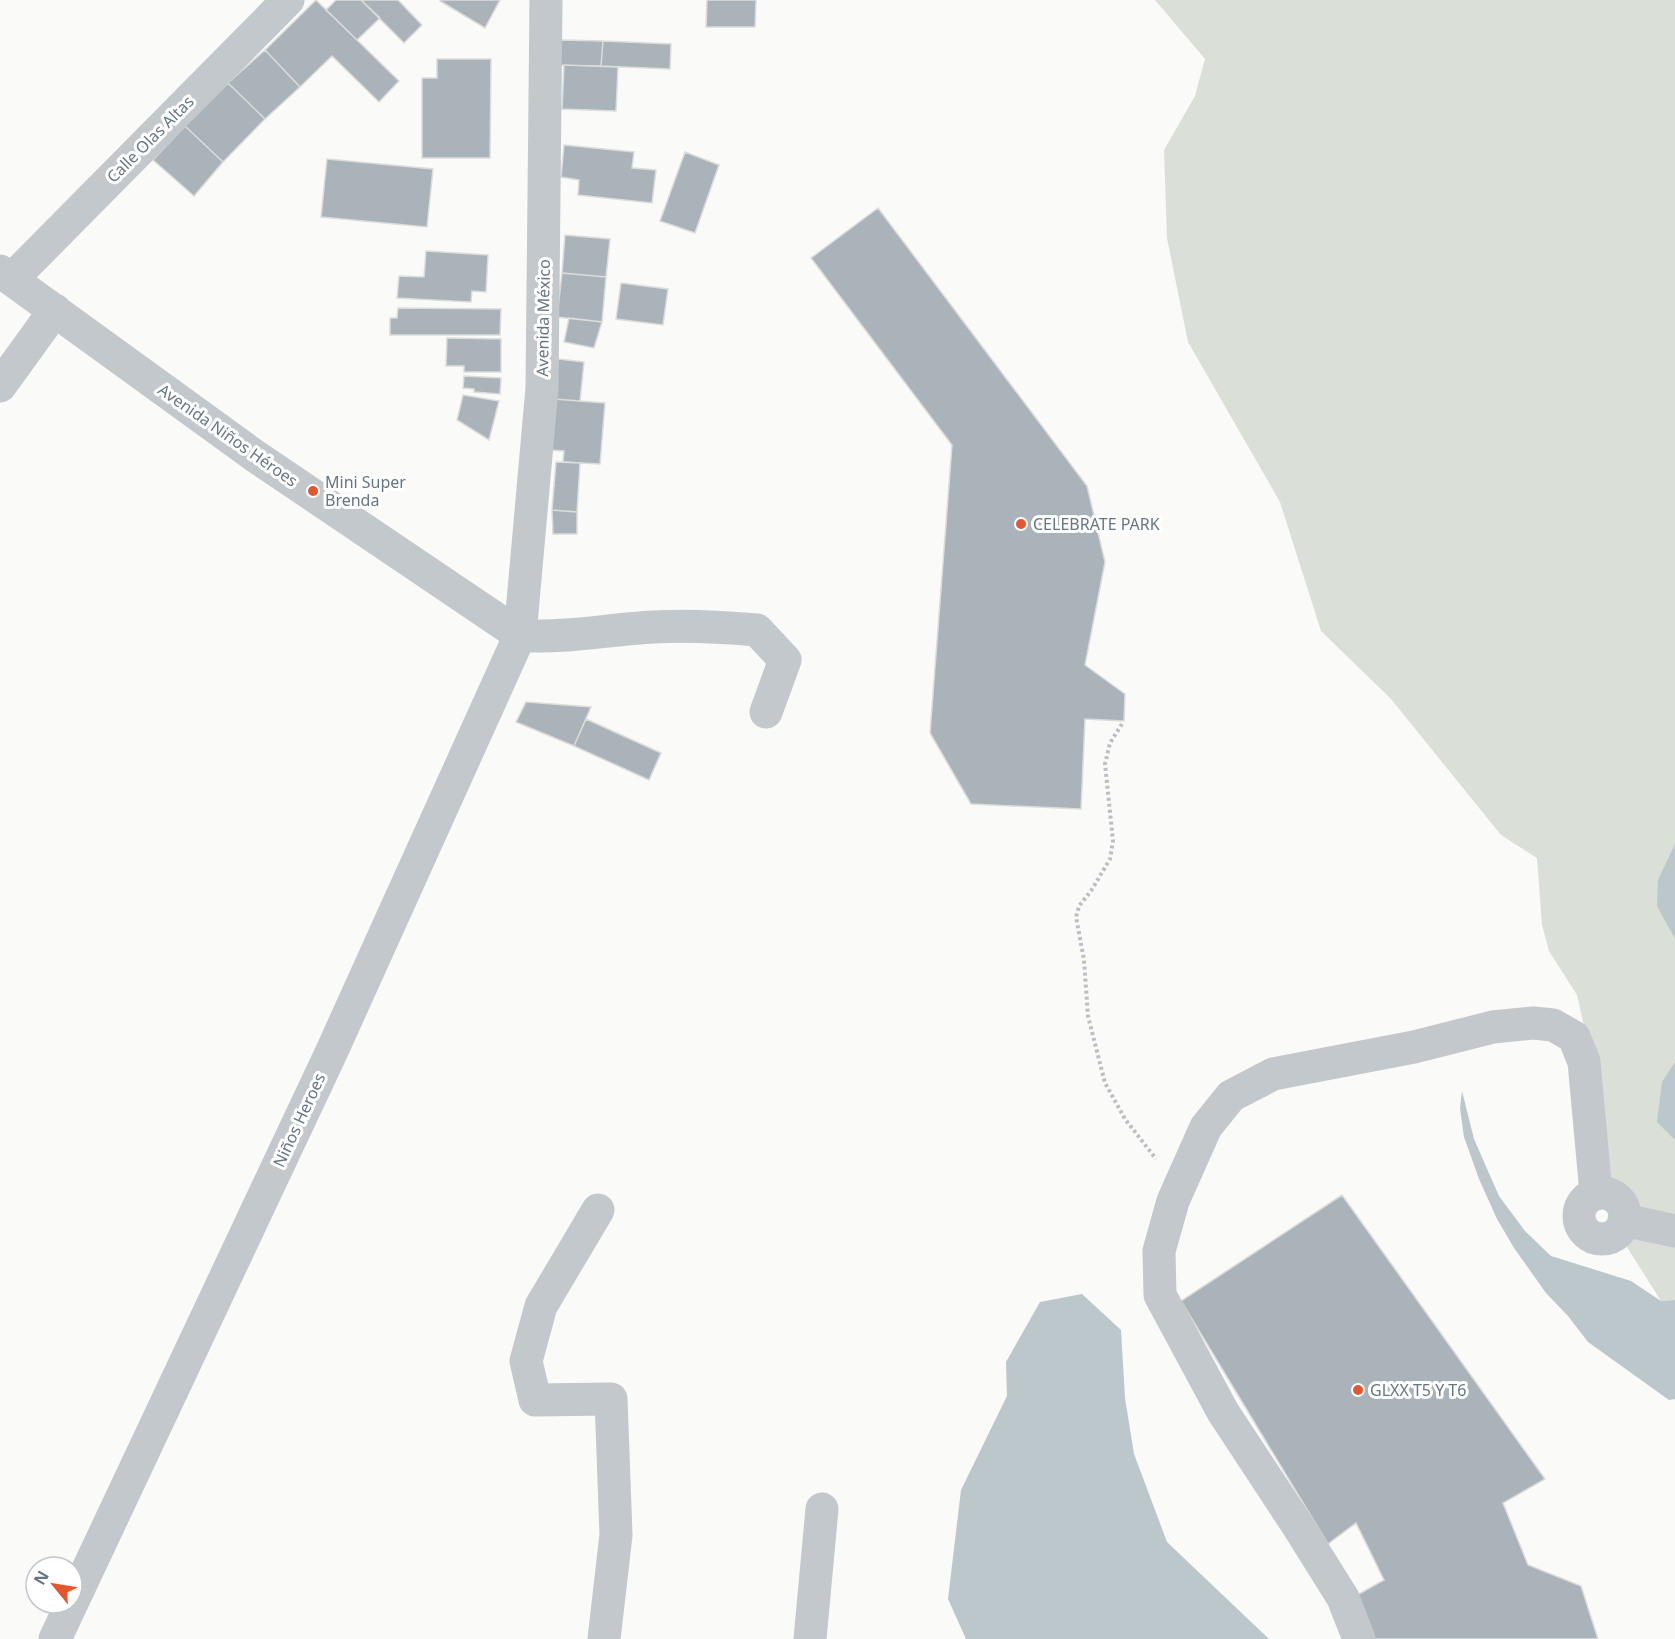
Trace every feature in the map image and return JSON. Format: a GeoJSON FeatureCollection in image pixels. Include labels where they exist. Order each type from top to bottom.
{"type":"FeatureCollection","features":[{"type":"Feature","properties":{"kind":"street","name":"Calle Olas Altas"},"geometry":{"type":"LineString","coordinates":[[6,275],[288,0]]}},
{"type":"Feature","properties":{"kind":"street","name":"Avenida México"},"geometry":{"type":"LineString","coordinates":[[520,635],[542,388],[546,0]]}},
{"type":"Feature","properties":{"kind":"street","name":"Avenida Niños Héroes"},"geometry":{"type":"LineString","coordinates":[[6,275],[255,456],[520,635]]}},
{"type":"Feature","properties":{"kind":"street"},"geometry":{"type":"LineString","coordinates":[[0,386],[55,309]]}},
{"type":"Feature","properties":{"kind":"street"},"geometry":{"type":"LineString","coordinates":[[520,635],[544,637],[654,627],[707,626],[756,630],[785,660],[766,712]]}},
{"type":"Feature","properties":{"kind":"street","name":"Niños Heroes"},"geometry":{"type":"LineString","coordinates":[[84,1578],[331,1053],[520,635]]}},
{"type":"Feature","properties":{"kind":"street"},"geometry":{"type":"LineString","coordinates":[[1359,1639],[1343,1598],[1223,1412],[1160,1295],[1159,1251],[1173,1201],[1206,1126],[1231,1096],[1273,1074],[1414,1047],[1492,1027],[1533,1023],[1553,1025],[1574,1037],[1584,1062],[1594,1194],[1583,1203],[1579,1216],[1583,1230],[1595,1238],[1610,1238],[1621,1229],[1624,1220],[1675,1231]]}},
{"type":"Feature","properties":{"kind":"street"},"geometry":{"type":"LineString","coordinates":[[598,1210],[541,1306],[526,1360],[535,1400],[611,1399],[616,1535],[604,1639]]}},
{"type":"Feature","properties":{"kind":"street"},"geometry":{"type":"LineString","coordinates":[[810,1639],[822,1509]]}},
{"type":"Feature","properties":{"kind":"street","name":"Niños Heroes"},"geometry":{"type":"LineString","coordinates":[[55,1639],[66,1615]]}},
{"type":"Feature","properties":{"kind":"path"},"geometry":{"type":"LineString","coordinates":[[1122,724],[1110,743],[1105,764],[1113,841],[1110,859],[1079,906],[1076,917],[1084,960],[1088,1016],[1105,1083],[1125,1119],[1179,1188]]}},
{"type":"Feature","properties":{"kind":"shaded area"},"geometry":{"type":"Polygon","coordinates":[[[1155,0],[1675,0],[1675,1300],[1661,1301],[1608,1217],[1603,1111],[1577,995],[1549,951],[1542,925],[1537,858],[1501,835],[1391,699],[1321,631],[1280,502],[1188,342],[1167,238],[1164,150],[1195,96],[1205,59],[1155,0]]]}},
{"type":"Feature","properties":{"kind":"shaded area"},"geometry":{"type":"Polygon","coordinates":[[[1675,844],[1675,939],[1657,906],[1658,880],[1675,844]]]}},
{"type":"Feature","properties":{"kind":"shaded area"},"geometry":{"type":"Polygon","coordinates":[[[1675,1062],[1675,1140],[1657,1122],[1662,1082],[1675,1062]]]}},
{"type":"Feature","properties":{"kind":"shaded area"},"geometry":{"type":"Polygon","coordinates":[[[1462,1091],[1474,1139],[1499,1196],[1525,1231],[1551,1256],[1631,1281],[1661,1301],[1675,1300],[1675,1399],[1669,1400],[1588,1342],[1546,1293],[1514,1248],[1497,1219],[1464,1137],[1460,1108],[1462,1091]]]}},
{"type":"Feature","properties":{"kind":"shaded area"},"geometry":{"type":"Polygon","coordinates":[[[1082,1294],[1121,1330],[1125,1398],[1134,1454],[1167,1542],[1269,1639],[966,1639],[948,1599],[961,1490],[1007,1396],[1006,1362],[1040,1302],[1082,1294]]]}},
{"type":"Feature","properties":{"kind":"building"},"geometry":{"type":"Polygon","coordinates":[[[316,0],[399,81],[379,102],[332,56],[300,87],[265,50],[316,0]]]}},
{"type":"Feature","properties":{"kind":"building"},"geometry":{"type":"Polygon","coordinates":[[[336,0],[361,0],[380,18],[357,40],[326,10],[336,0]]]}},
{"type":"Feature","properties":{"kind":"building"},"geometry":{"type":"Polygon","coordinates":[[[361,0],[398,0],[422,25],[404,43],[361,0]]]}},
{"type":"Feature","properties":{"kind":"building"},"geometry":{"type":"Polygon","coordinates":[[[441,0],[500,0],[485,28],[441,0]]]}},
{"type":"Feature","properties":{"kind":"building"},"geometry":{"type":"Polygon","coordinates":[[[707,0],[756,0],[755,27],[706,27],[707,0]]]}},
{"type":"Feature","properties":{"kind":"building"},"geometry":{"type":"Polygon","coordinates":[[[560,40],[603,41],[601,66],[559,65],[560,40]]]}},
{"type":"Feature","properties":{"kind":"building"},"geometry":{"type":"Polygon","coordinates":[[[603,41],[671,44],[670,69],[601,66],[603,41]]]}},
{"type":"Feature","properties":{"kind":"building"},"geometry":{"type":"Polygon","coordinates":[[[265,50],[300,87],[265,119],[228,83],[265,50]]]}},
{"type":"Feature","properties":{"kind":"building"},"geometry":{"type":"Polygon","coordinates":[[[437,59],[491,59],[490,158],[422,158],[422,78],[437,78],[437,59]]]}},
{"type":"Feature","properties":{"kind":"building"},"geometry":{"type":"Polygon","coordinates":[[[564,65],[618,67],[616,111],[562,109],[564,65]]]}},
{"type":"Feature","properties":{"kind":"building"},"geometry":{"type":"Polygon","coordinates":[[[228,83],[265,119],[223,162],[185,126],[228,83]]]}},
{"type":"Feature","properties":{"kind":"building"},"geometry":{"type":"Polygon","coordinates":[[[185,126],[223,162],[194,196],[153,160],[185,126]]]}},
{"type":"Feature","properties":{"kind":"building"},"geometry":{"type":"Polygon","coordinates":[[[564,145],[634,152],[632,168],[656,170],[652,203],[578,195],[579,180],[561,177],[564,145]]]}},
{"type":"Feature","properties":{"kind":"building"},"geometry":{"type":"Polygon","coordinates":[[[685,152],[719,165],[695,233],[660,221],[685,152]]]}},
{"type":"Feature","properties":{"kind":"building"},"geometry":{"type":"Polygon","coordinates":[[[327,159],[433,169],[427,227],[321,217],[327,159]]]}},
{"type":"Feature","properties":{"kind":"building","name":"CELEBRATE PARK"},"geometry":{"type":"Polygon","coordinates":[[[878,208],[1087,486],[1105,562],[1085,665],[1125,694],[1124,721],[1085,719],[1081,809],[971,804],[930,733],[952,445],[811,258],[878,208]]]}},
{"type":"Feature","properties":{"kind":"building"},"geometry":{"type":"Polygon","coordinates":[[[565,235],[610,239],[606,277],[562,273],[565,235]]]}},
{"type":"Feature","properties":{"kind":"building"},"geometry":{"type":"Polygon","coordinates":[[[426,251],[488,255],[486,292],[472,291],[471,302],[397,298],[399,276],[424,277],[426,251]]]}},
{"type":"Feature","properties":{"kind":"building"},"geometry":{"type":"Polygon","coordinates":[[[562,273],[606,277],[602,322],[557,317],[562,273]]]}},
{"type":"Feature","properties":{"kind":"building"},"geometry":{"type":"Polygon","coordinates":[[[621,283],[668,289],[663,325],[616,319],[621,283]]]}},
{"type":"Feature","properties":{"kind":"building"},"geometry":{"type":"Polygon","coordinates":[[[398,308],[501,309],[500,335],[390,335],[390,318],[397,318],[398,308]]]}},
{"type":"Feature","properties":{"kind":"building"},"geometry":{"type":"Polygon","coordinates":[[[569,318],[602,322],[594,348],[564,342],[569,318]]]}},
{"type":"Feature","properties":{"kind":"building"},"geometry":{"type":"Polygon","coordinates":[[[447,338],[501,339],[501,372],[464,372],[464,366],[446,366],[447,338]]]}},
{"type":"Feature","properties":{"kind":"building"},"geometry":{"type":"Polygon","coordinates":[[[558,359],[584,362],[580,401],[554,399],[558,359]]]}},
{"type":"Feature","properties":{"kind":"building"},"geometry":{"type":"Polygon","coordinates":[[[464,376],[501,378],[500,394],[474,392],[474,389],[463,388],[464,376]]]}},
{"type":"Feature","properties":{"kind":"building"},"geometry":{"type":"Polygon","coordinates":[[[463,395],[499,401],[489,440],[457,420],[463,395]]]}},
{"type":"Feature","properties":{"kind":"building"},"geometry":{"type":"Polygon","coordinates":[[[554,399],[605,403],[600,464],[563,462],[564,451],[549,450],[554,399]]]}},
{"type":"Feature","properties":{"kind":"building"},"geometry":{"type":"Polygon","coordinates":[[[556,462],[580,463],[577,512],[552,510],[556,462]]]}},
{"type":"Feature","properties":{"kind":"building"},"geometry":{"type":"Polygon","coordinates":[[[552,510],[577,512],[577,534],[553,534],[552,510]]]}},
{"type":"Feature","properties":{"kind":"building"},"geometry":{"type":"Polygon","coordinates":[[[526,702],[591,707],[574,746],[516,722],[526,702]]]}},
{"type":"Feature","properties":{"kind":"building"},"geometry":{"type":"Polygon","coordinates":[[[586,719],[661,753],[649,780],[574,746],[586,719]]]}},
{"type":"Feature","properties":{"kind":"building","name":"GLXX T5 Y T6"},"geometry":{"type":"Polygon","coordinates":[[[1342,1195],[1545,1479],[1503,1503],[1528,1565],[1581,1586],[1598,1639],[1370,1639],[1357,1595],[1384,1580],[1356,1523],[1328,1544],[1181,1301],[1342,1195]]]}},
{"type":"Feature","properties":{"kind":"place","name":"Mini Super Brenda"},"geometry":{"type":"Point","coordinates":[313,491]}},
{"type":"Feature","properties":{"kind":"place","name":"CELEBRATE PARK"},"geometry":{"type":"Point","coordinates":[1021,524]}},
{"type":"Feature","properties":{"kind":"place","name":"GLXX T5 Y T6"},"geometry":{"type":"Point","coordinates":[1358,1390]}}]}
